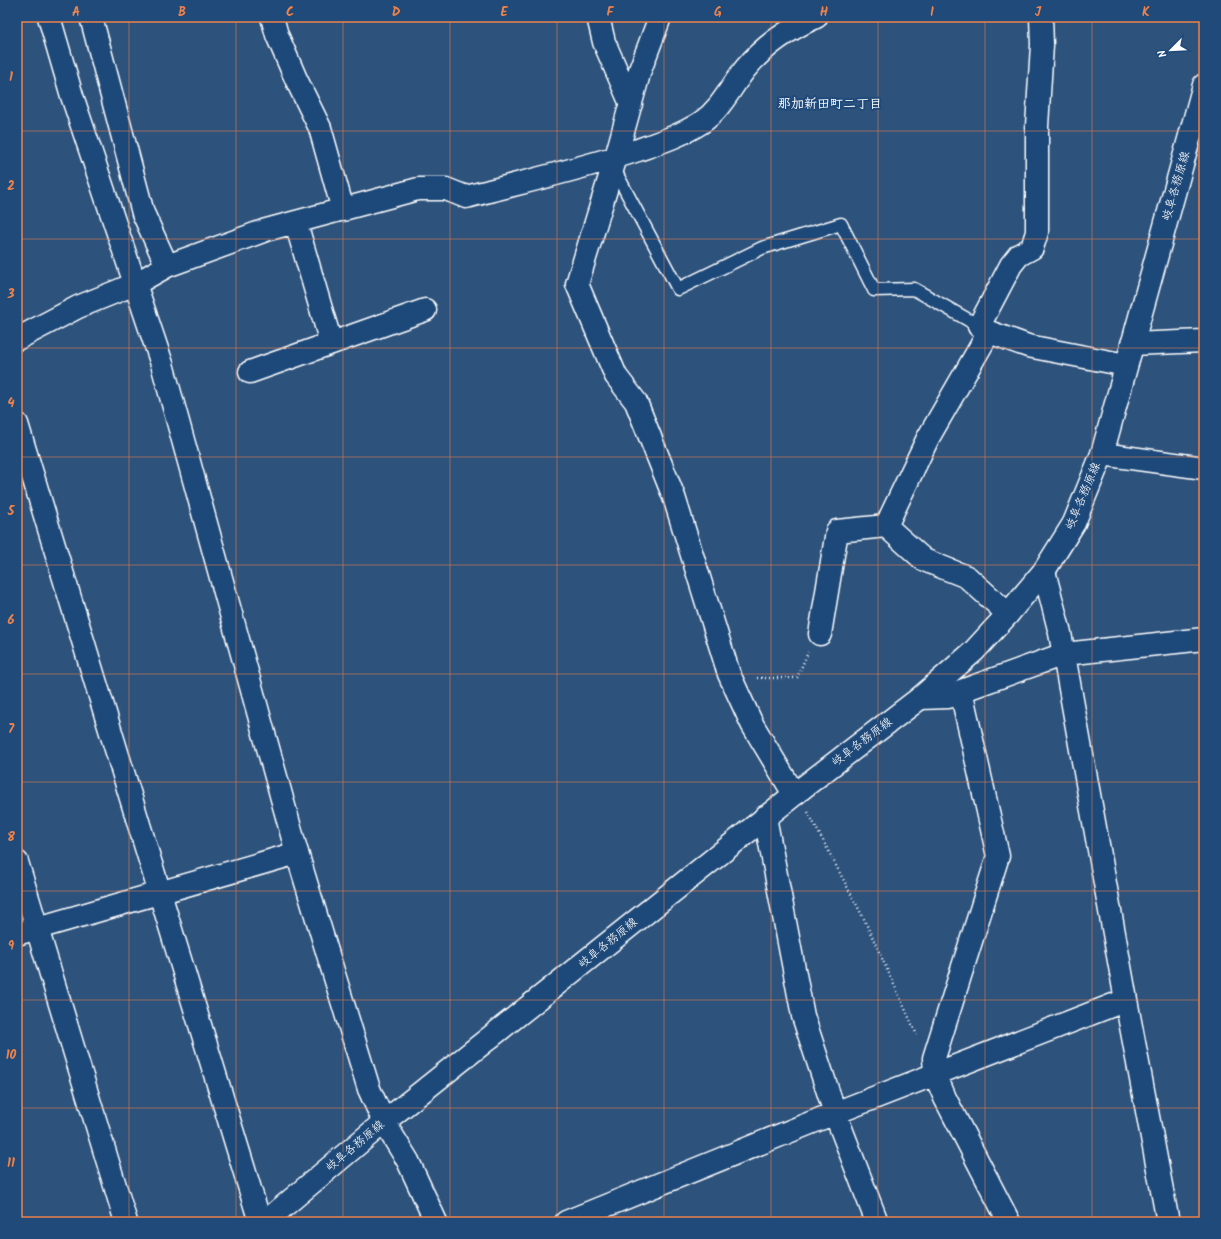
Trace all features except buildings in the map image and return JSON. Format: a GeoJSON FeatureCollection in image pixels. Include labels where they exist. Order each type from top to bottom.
{"type":"FeatureCollection","features":[{"type":"Feature","properties":{"kind":"street"},"geometry":{"type":"LineString","coordinates":[[49,17],[72,96],[162,364],[297,853],[369,1089],[384,1122],[408,1161],[436,1222]]}},
{"type":"Feature","properties":{"kind":"street"},"geometry":{"type":"LineString","coordinates":[[91,17],[143,213],[167,266]]}},
{"type":"Feature","properties":{"kind":"street"},"geometry":{"type":"LineString","coordinates":[[272,17],[277,35],[296,79],[320,128],[343,210]]}},
{"type":"Feature","properties":{"kind":"street"},"geometry":{"type":"LineString","coordinates":[[598,17],[604,42],[631,104]]}},
{"type":"Feature","properties":{"kind":"street"},"geometry":{"type":"LineString","coordinates":[[660,17],[640,70],[615,162],[577,284],[616,376],[636,402],[674,497],[731,678],[752,724],[794,794]]}},
{"type":"Feature","properties":{"kind":"street"},"geometry":{"type":"LineString","coordinates":[[17,338],[78,307],[135,284],[167,266],[266,230],[418,189],[446,189],[466,197],[615,162],[679,135],[703,121],[723,102],[746,68],[767,46],[782,35],[816,17]]}},
{"type":"Feature","properties":{"kind":"street"},"geometry":{"type":"LineString","coordinates":[[886,526],[928,438],[984,329],[1011,265],[1019,255],[1032,248],[1037,232],[1037,126],[1042,45],[1041,17]]}},
{"type":"Feature","properties":{"kind":"street","name":"岐阜各務原線"},"geometry":{"type":"LineString","coordinates":[[266,1222],[384,1122],[794,794],[920,698],[974,651],[1008,614],[1044,571],[1074,523],[1102,454],[1204,85]]}},
{"type":"Feature","properties":{"kind":"street"},"geometry":{"type":"LineString","coordinates":[[296,223],[331,344]]}},
{"type":"Feature","properties":{"kind":"street"},"geometry":{"type":"LineString","coordinates":[[250,372],[426,310]]}},
{"type":"Feature","properties":{"kind":"street"},"geometry":{"type":"LineString","coordinates":[[984,329],[1028,346],[1126,365]]}},
{"type":"Feature","properties":{"kind":"street"},"geometry":{"type":"LineString","coordinates":[[1132,344],[1204,341]]}},
{"type":"Feature","properties":{"kind":"street"},"geometry":{"type":"LineString","coordinates":[[17,424],[260,1222]]}},
{"type":"Feature","properties":{"kind":"street"},"geometry":{"type":"LineString","coordinates":[[1102,454],[1204,468]]}},
{"type":"Feature","properties":{"kind":"street"},"geometry":{"type":"LineString","coordinates":[[820,634],[838,531],[886,526],[924,560],[967,577],[1008,614]]}},
{"type":"Feature","properties":{"kind":"street"},"geometry":{"type":"LineString","coordinates":[[1044,571],[1060,633],[1126,1000],[1168,1222]]}},
{"type":"Feature","properties":{"kind":"street"},"geometry":{"type":"LineString","coordinates":[[920,698],[948,697],[1064,654],[1204,639]]}},
{"type":"Feature","properties":{"kind":"street"},"geometry":{"type":"LineString","coordinates":[[961,691],[998,856],[934,1058],[935,1074],[945,1098],[1009,1222]]}},
{"type":"Feature","properties":{"kind":"street"},"geometry":{"type":"LineString","coordinates":[[765,817],[802,1016],[835,1113],[877,1222]]}},
{"type":"Feature","properties":{"kind":"street"},"geometry":{"type":"LineString","coordinates":[[27,931],[297,853]]}},
{"type":"Feature","properties":{"kind":"street"},"geometry":{"type":"LineString","coordinates":[[17,862],[27,931],[126,1222]]}},
{"type":"Feature","properties":{"kind":"street"},"geometry":{"type":"LineString","coordinates":[[566,1222],[835,1113],[1126,1000]]}},
{"type":"Feature","properties":{"kind":"lane"},"geometry":{"type":"LineString","coordinates":[[615,162],[678,289],[762,248],[841,224],[874,290],[914,289],[984,329]]}},
{"type":"Feature","properties":{"kind":"path"},"geometry":{"type":"LineString","coordinates":[[731,678],[797,678],[813,638],[820,634]]}},
{"type":"Feature","properties":{"kind":"path"},"geometry":{"type":"LineString","coordinates":[[794,794],[808,813],[864,919],[918,1039]]}},
{"type":"Feature","properties":{"kind":"district","name":"那加新田町二丁目"},"geometry":{"type":"Point","coordinates":[830,104]}}]}
